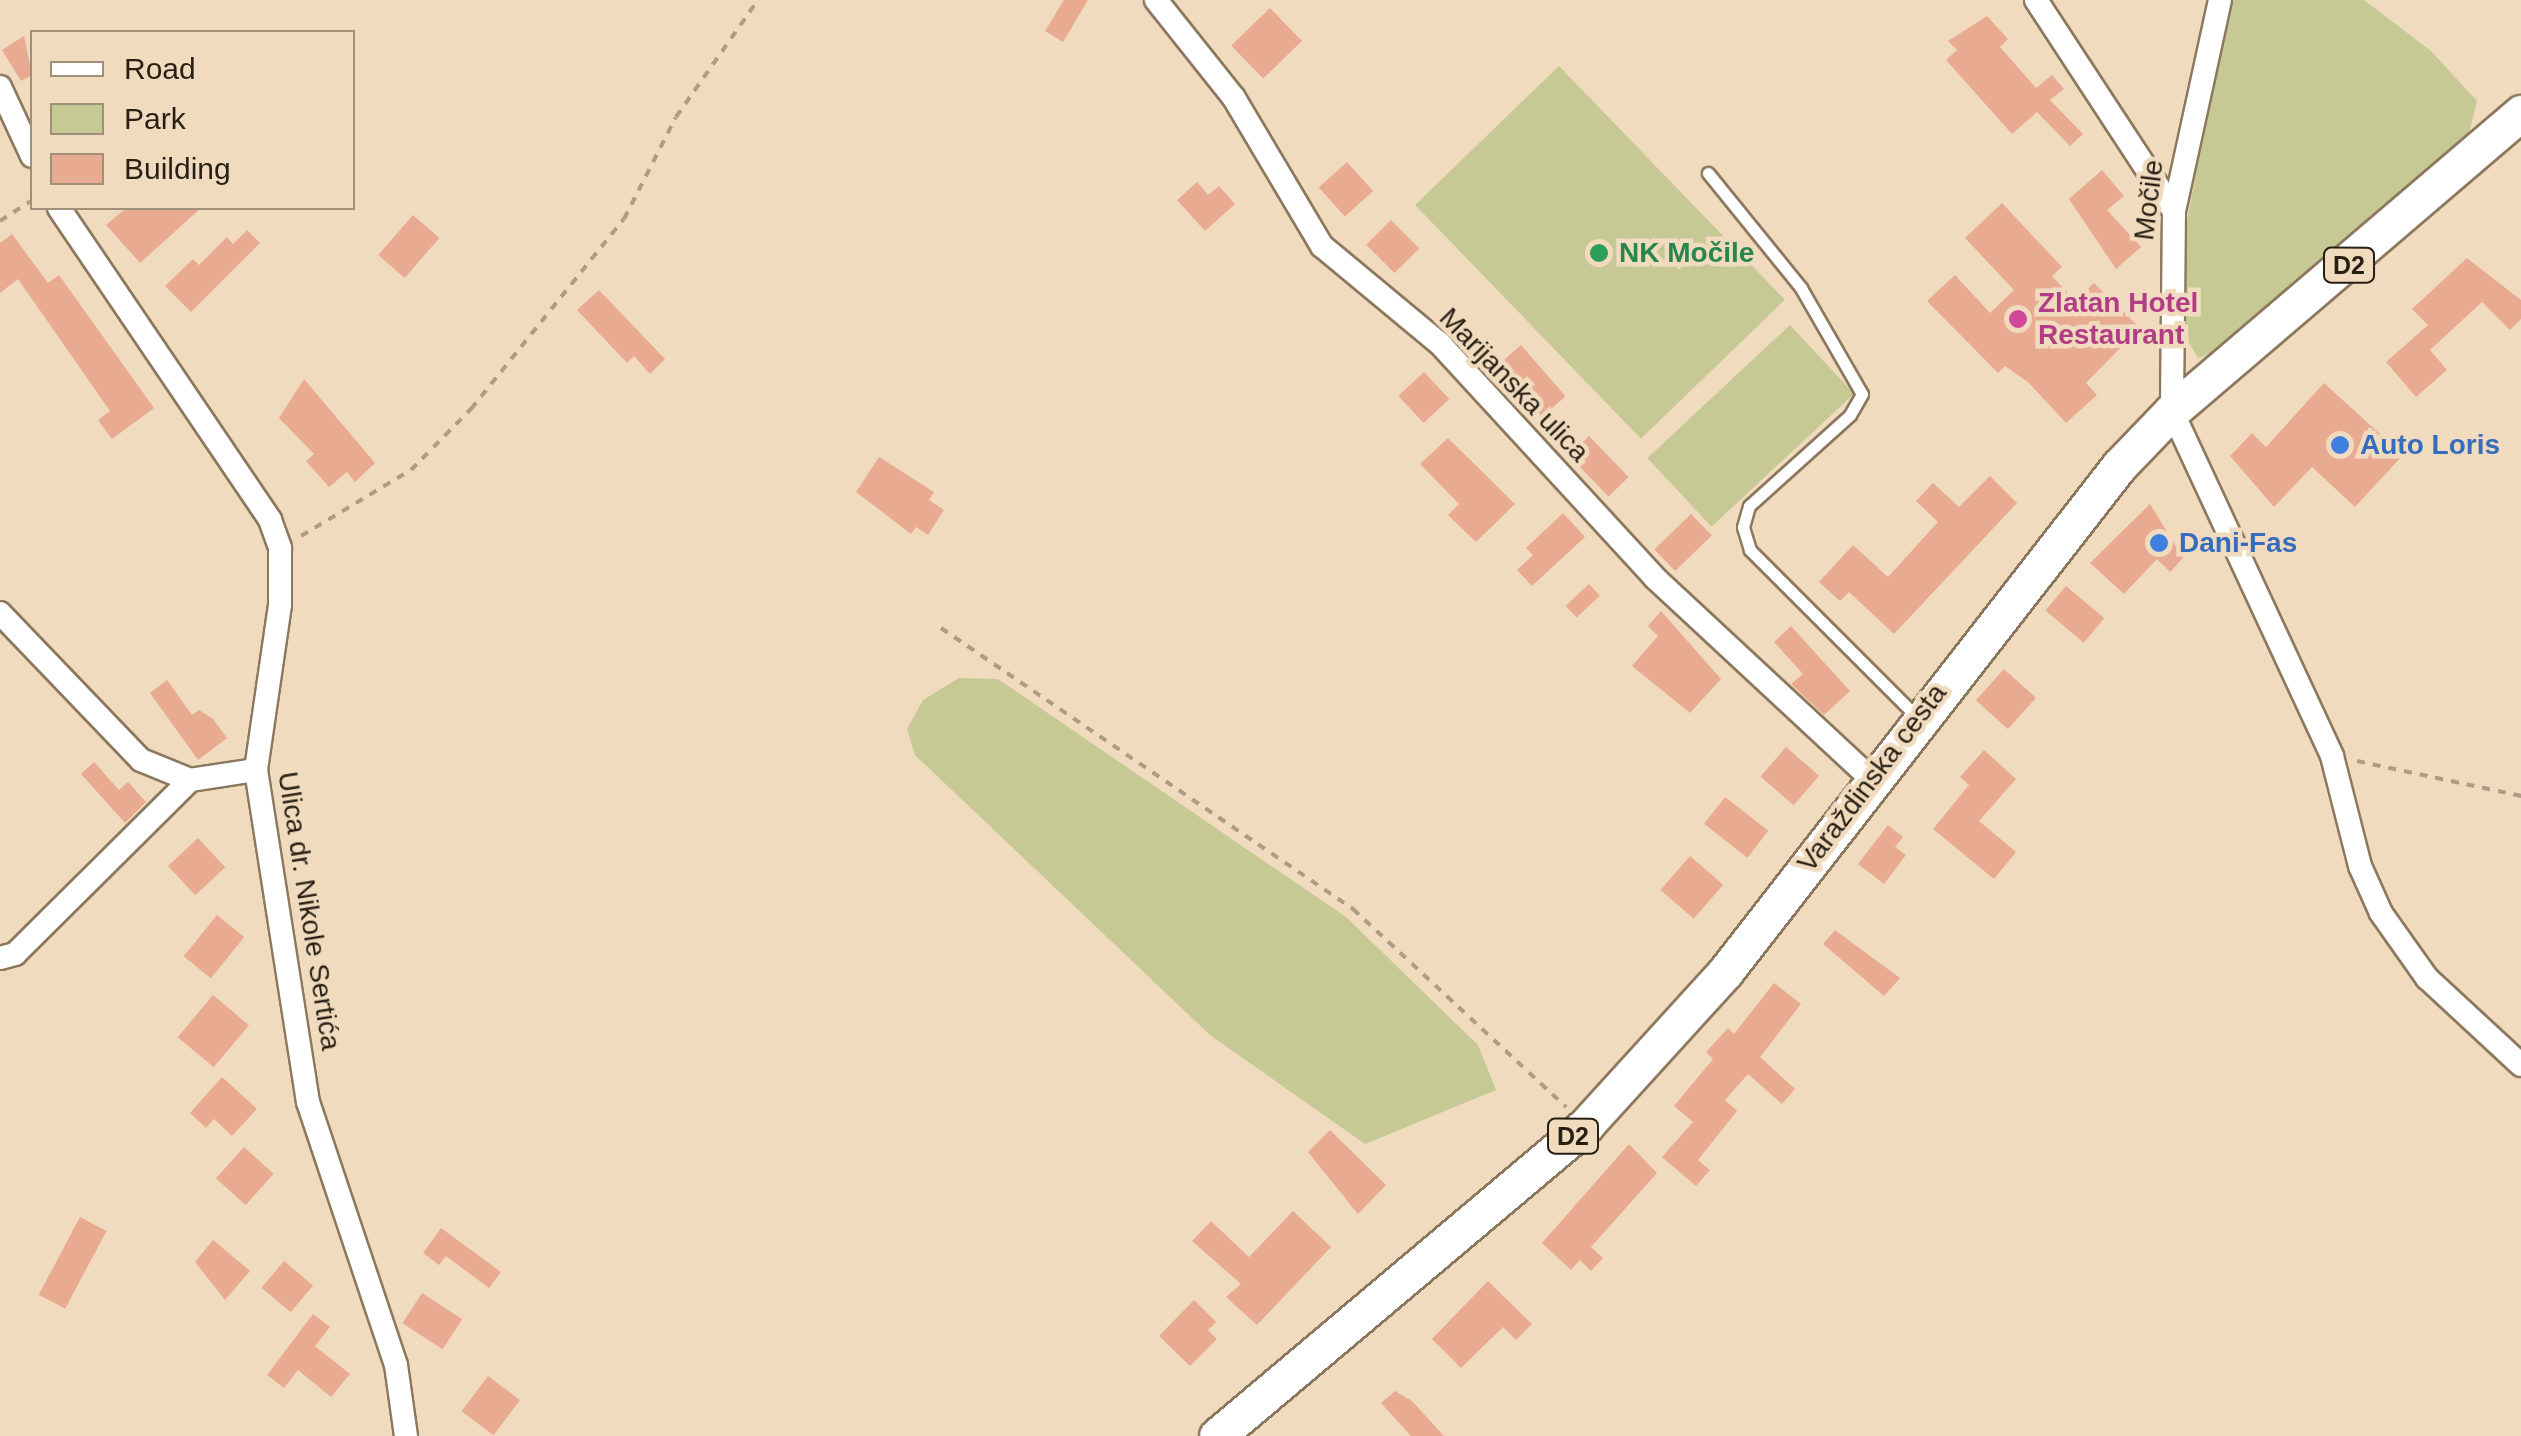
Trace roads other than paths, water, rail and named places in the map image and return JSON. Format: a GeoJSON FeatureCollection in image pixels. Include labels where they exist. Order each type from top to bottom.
{"type":"FeatureCollection","features":[{"type":"Feature","properties":{"kind":"main road","name":"Varaždinska cesta"},"geometry":{"type":"LineString","coordinates":[[1217,1436],[1586,1125],[1715,985],[2097,491],[2172,411],[2521,114]]}},
{"type":"Feature","properties":{"kind":"street","name":"Marijanska ulica"},"geometry":{"type":"LineString","coordinates":[[1156,0],[1234,98],[1322,246],[1440,344],[1655,578],[1871,780]]}},
{"type":"Feature","properties":{"kind":"street"},"geometry":{"type":"LineString","coordinates":[[2036,0],[2145,177],[2174,211]]}},
{"type":"Feature","properties":{"kind":"street","name":"Močile"},"geometry":{"type":"LineString","coordinates":[[2172,411],[2174,211],[2220,0]]}},
{"type":"Feature","properties":{"kind":"street"},"geometry":{"type":"LineString","coordinates":[[0,86],[30,152]]}},
{"type":"Feature","properties":{"kind":"street","name":"Ulica dr. Nikole Sertića"},"geometry":{"type":"LineString","coordinates":[[60,210],[270,520],[280,548],[280,606],[256,770],[308,1102],[396,1365],[406,1436]]}},
{"type":"Feature","properties":{"kind":"street"},"geometry":{"type":"LineString","coordinates":[[2172,411],[2332,756],[2360,866],[2381,913],[2428,978],[2521,1065]]}},
{"type":"Feature","properties":{"kind":"street"},"geometry":{"type":"LineString","coordinates":[[0,613],[140,760],[190,780],[256,770]]}},
{"type":"Feature","properties":{"kind":"street"},"geometry":{"type":"LineString","coordinates":[[0,958],[14,954],[190,780]]}},
{"type":"Feature","properties":{"kind":"lane"},"geometry":{"type":"LineString","coordinates":[[1708,173],[1802,288],[1862,394],[1850,416],[1749,506],[1743,526],[1750,550],[1918,718]]}},
{"type":"Feature","properties":{"kind":"place","name":"NK Močile"},"geometry":{"type":"Point","coordinates":[1599,253]}},
{"type":"Feature","properties":{"kind":"place","name":"Zlatan Hotel Restaurant"},"geometry":{"type":"Point","coordinates":[2018,319]}},
{"type":"Feature","properties":{"kind":"place","name":"Auto Loris"},"geometry":{"type":"Point","coordinates":[2340,445]}},
{"type":"Feature","properties":{"kind":"place","name":"Dani-Fas"},"geometry":{"type":"Point","coordinates":[2159,543]}}]}
